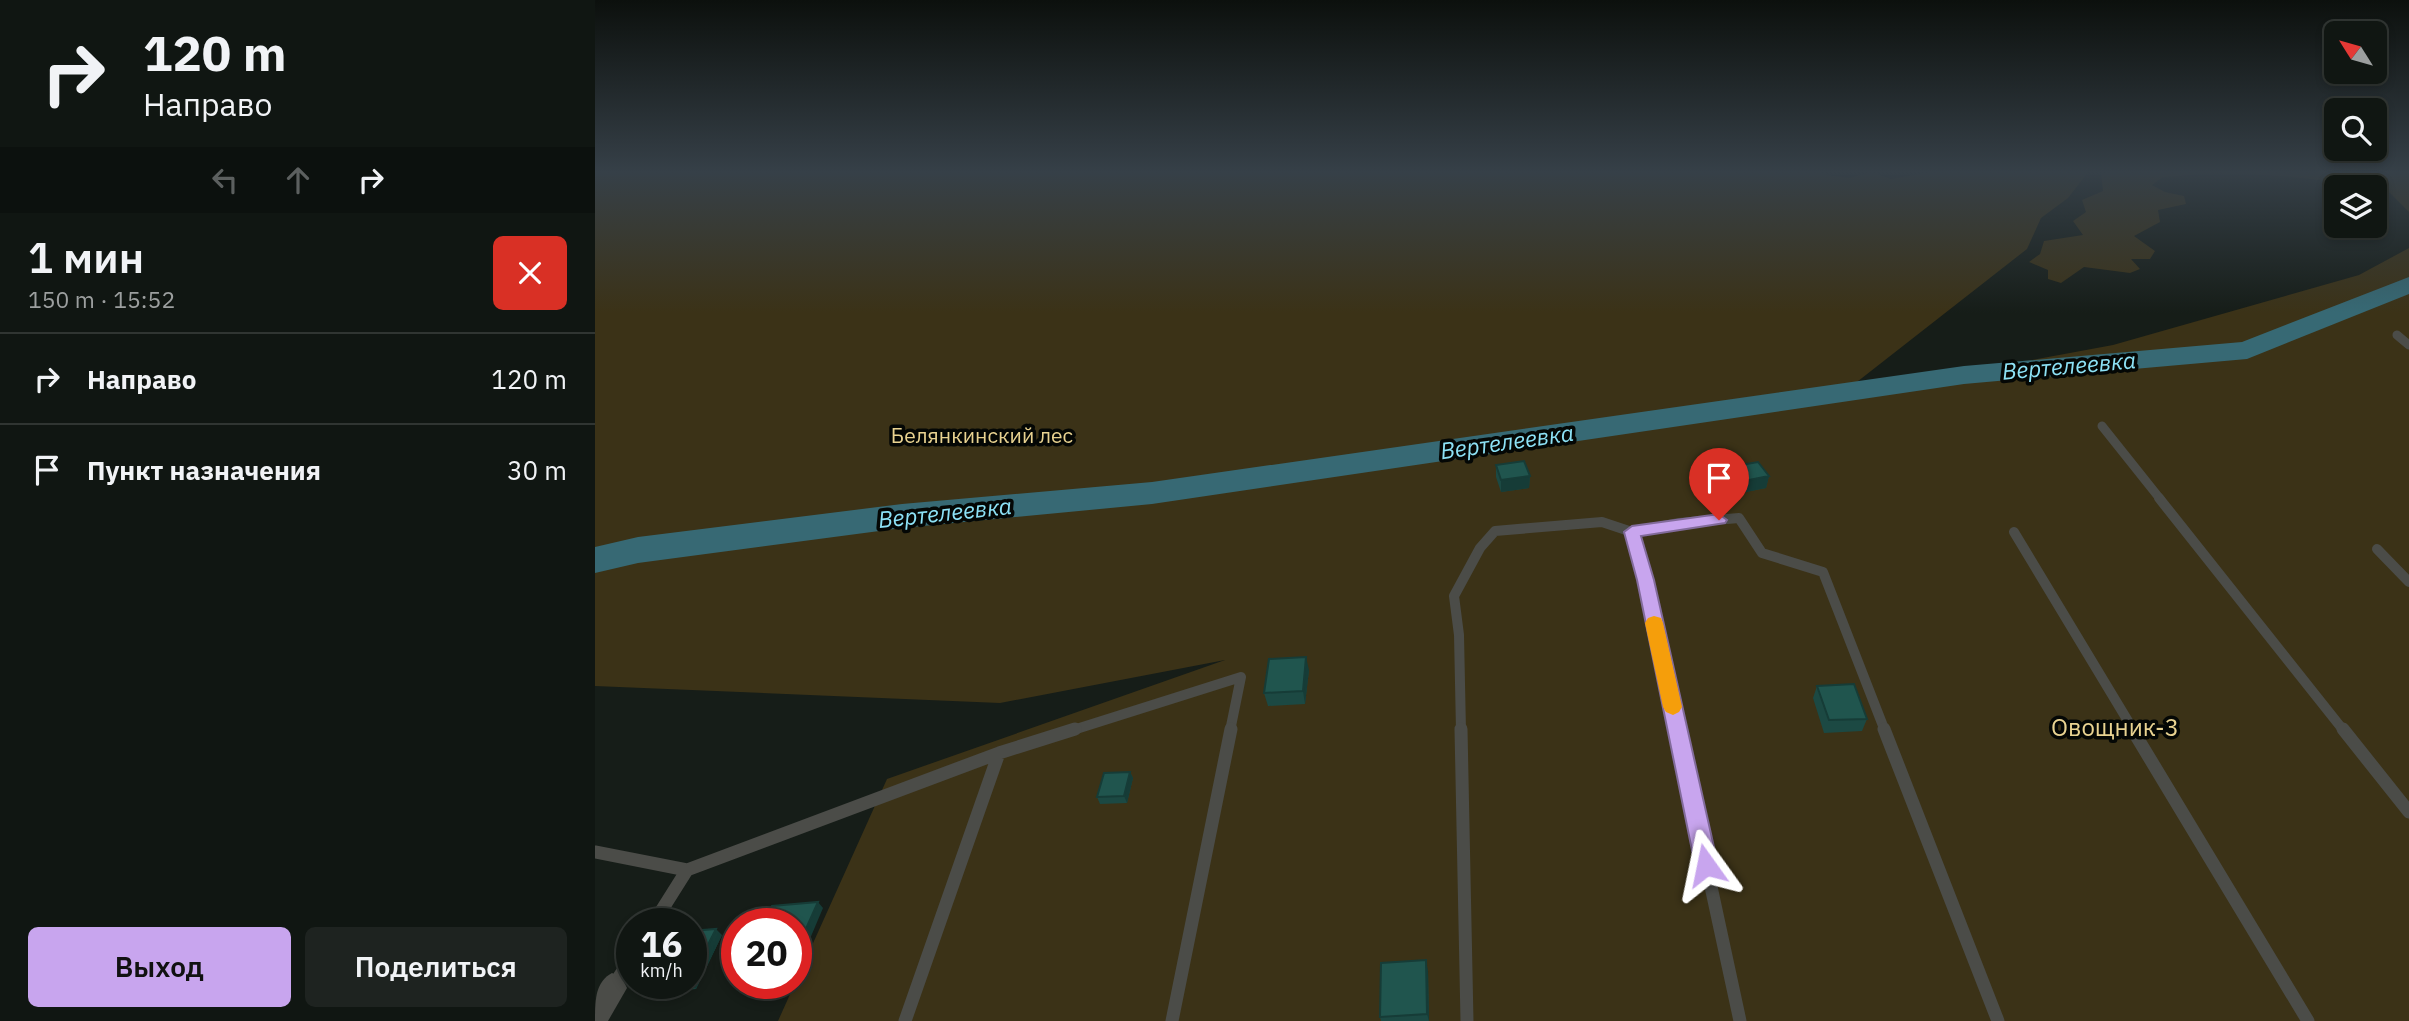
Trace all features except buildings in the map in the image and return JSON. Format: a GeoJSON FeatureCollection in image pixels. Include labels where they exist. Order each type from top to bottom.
{"type":"FeatureCollection","features":[{"type":"Feature","properties":{"kind":"street"},"geometry":{"type":"LineString","coordinates":[[595,1015],[604,988]]}},
{"type":"Feature","properties":{"kind":"lane"},"geometry":{"type":"LineString","coordinates":[[2397,335],[2409,345]]}},
{"type":"Feature","properties":{"kind":"lane"},"geometry":{"type":"LineString","coordinates":[[2102,426],[2409,812]]}},
{"type":"Feature","properties":{"kind":"lane"},"geometry":{"type":"LineString","coordinates":[[1467,1021],[1459,635],[1454,596],[1480,548],[1495,531],[1602,522],[1632,532],[1679,523],[1739,518],[1762,553],[1823,572],[1998,1021]]}},
{"type":"Feature","properties":{"kind":"lane"},"geometry":{"type":"LineString","coordinates":[[1632,532],[1645,580],[1740,1021]]}},
{"type":"Feature","properties":{"kind":"lane"},"geometry":{"type":"LineString","coordinates":[[2014,532],[2308,1021]]}},
{"type":"Feature","properties":{"kind":"lane"},"geometry":{"type":"LineString","coordinates":[[2377,549],[2409,582]]}},
{"type":"Feature","properties":{"kind":"lane"},"geometry":{"type":"LineString","coordinates":[[595,852],[687,870],[999,753],[1241,677],[1173,1021]]}},
{"type":"Feature","properties":{"kind":"lane"},"geometry":{"type":"LineString","coordinates":[[905,1021],[999,753]]}},
{"type":"Feature","properties":{"kind":"lane"},"geometry":{"type":"LineString","coordinates":[[663,908],[687,870]]}},
{"type":"Feature","properties":{"kind":"lane"},"geometry":{"type":"LineString","coordinates":[[604,988],[616,975]]}},
{"type":"Feature","properties":{"kind":"green space"},"geometry":{"type":"Polygon","coordinates":[[[595,219],[2041,219],[2027,249],[1839,396],[2113,345],[2359,275],[2409,248],[2409,1021],[778,1021],[788,999],[812,999],[812,946],[887,779],[1225,660],[1000,703],[595,686],[595,219]]]}},
{"type":"Feature","properties":{"kind":"green space"},"geometry":{"type":"Polygon","coordinates":[[[2076,219],[2159,219],[2160,222],[2134,236],[2155,251],[2150,259],[2131,259],[2140,269],[2130,273],[2084,267],[2061,283],[2048,279],[2048,270],[2029,262],[2040,254],[2044,241],[2083,235],[2073,221],[2076,219]]]}},
{"type":"Feature","properties":{"kind":"waterway","name":"Вертелеевка"},"geometry":{"type":"LineString","coordinates":[[595,560],[638,550],[902,516],[1152,493],[1964,375],[2247,350],[2409,285]]}},
{"type":"Feature","properties":{"kind":"slow traffic"},"geometry":{"type":"LineString","coordinates":[[1654,623],[1673,707]]}},
{"type":"Feature","properties":{"kind":"route"},"geometry":{"type":"LineString","coordinates":[[1706,865],[1645,580],[1632,532],[1679,523],[1719,520]]}},
{"type":"Feature","properties":{"kind":"park label","name":"Белянкинский лес"},"geometry":{"type":"Point","coordinates":[982,436]}},
{"type":"Feature","properties":{"kind":"park label","name":"Овощник-3"},"geometry":{"type":"Point","coordinates":[2115,728]}}]}
